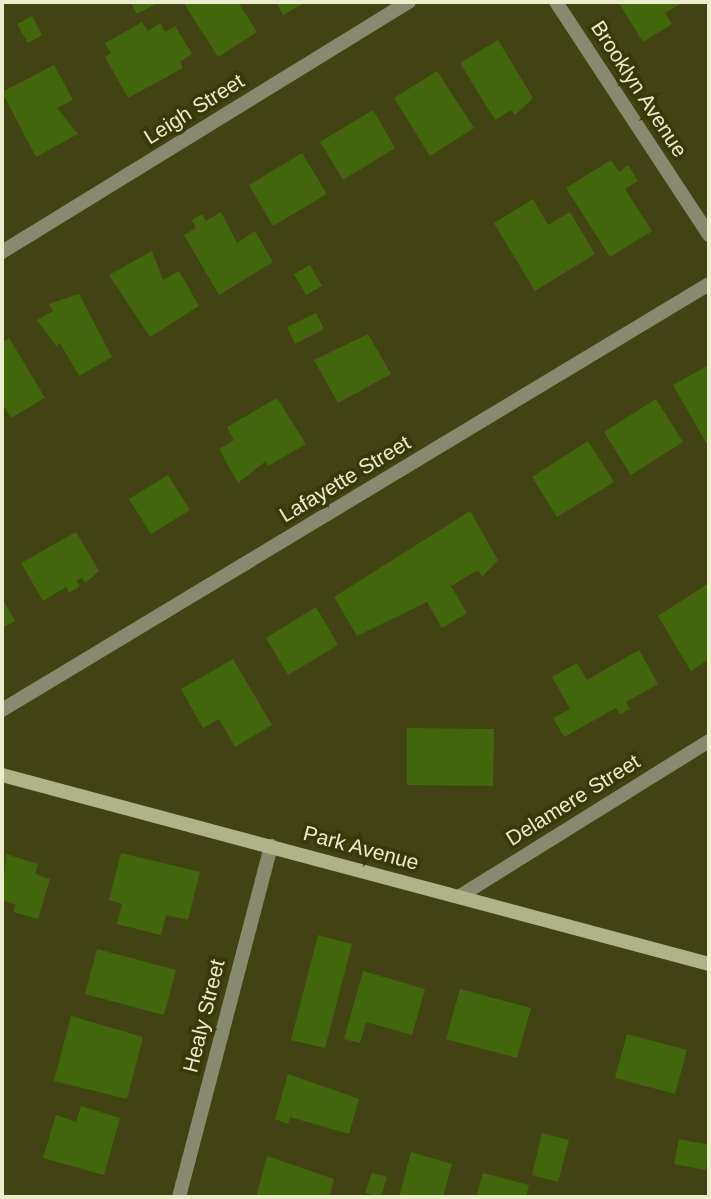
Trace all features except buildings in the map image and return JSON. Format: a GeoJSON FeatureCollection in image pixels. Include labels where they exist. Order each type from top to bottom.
{"type":"FeatureCollection","features":[{"type":"Feature","properties":{"kind":"main road","name":"Park Avenue"},"geometry":{"type":"LineString","coordinates":[[2,775],[709,964]]}},
{"type":"Feature","properties":{"kind":"street","name":"Leigh Street"},"geometry":{"type":"LineString","coordinates":[[2,252],[409,2]]}},
{"type":"Feature","properties":{"kind":"street","name":"Brooklyn Avenue"},"geometry":{"type":"LineString","coordinates":[[556,2],[709,235]]}},
{"type":"Feature","properties":{"kind":"street","name":"Lafayette Street"},"geometry":{"type":"LineString","coordinates":[[2,710],[709,284]]}},
{"type":"Feature","properties":{"kind":"street","name":"Delamere Street"},"geometry":{"type":"LineString","coordinates":[[460,896],[709,741]]}},
{"type":"Feature","properties":{"kind":"street","name":"Healy Street"},"geometry":{"type":"LineString","coordinates":[[179,1197],[271,846]]}}]}
